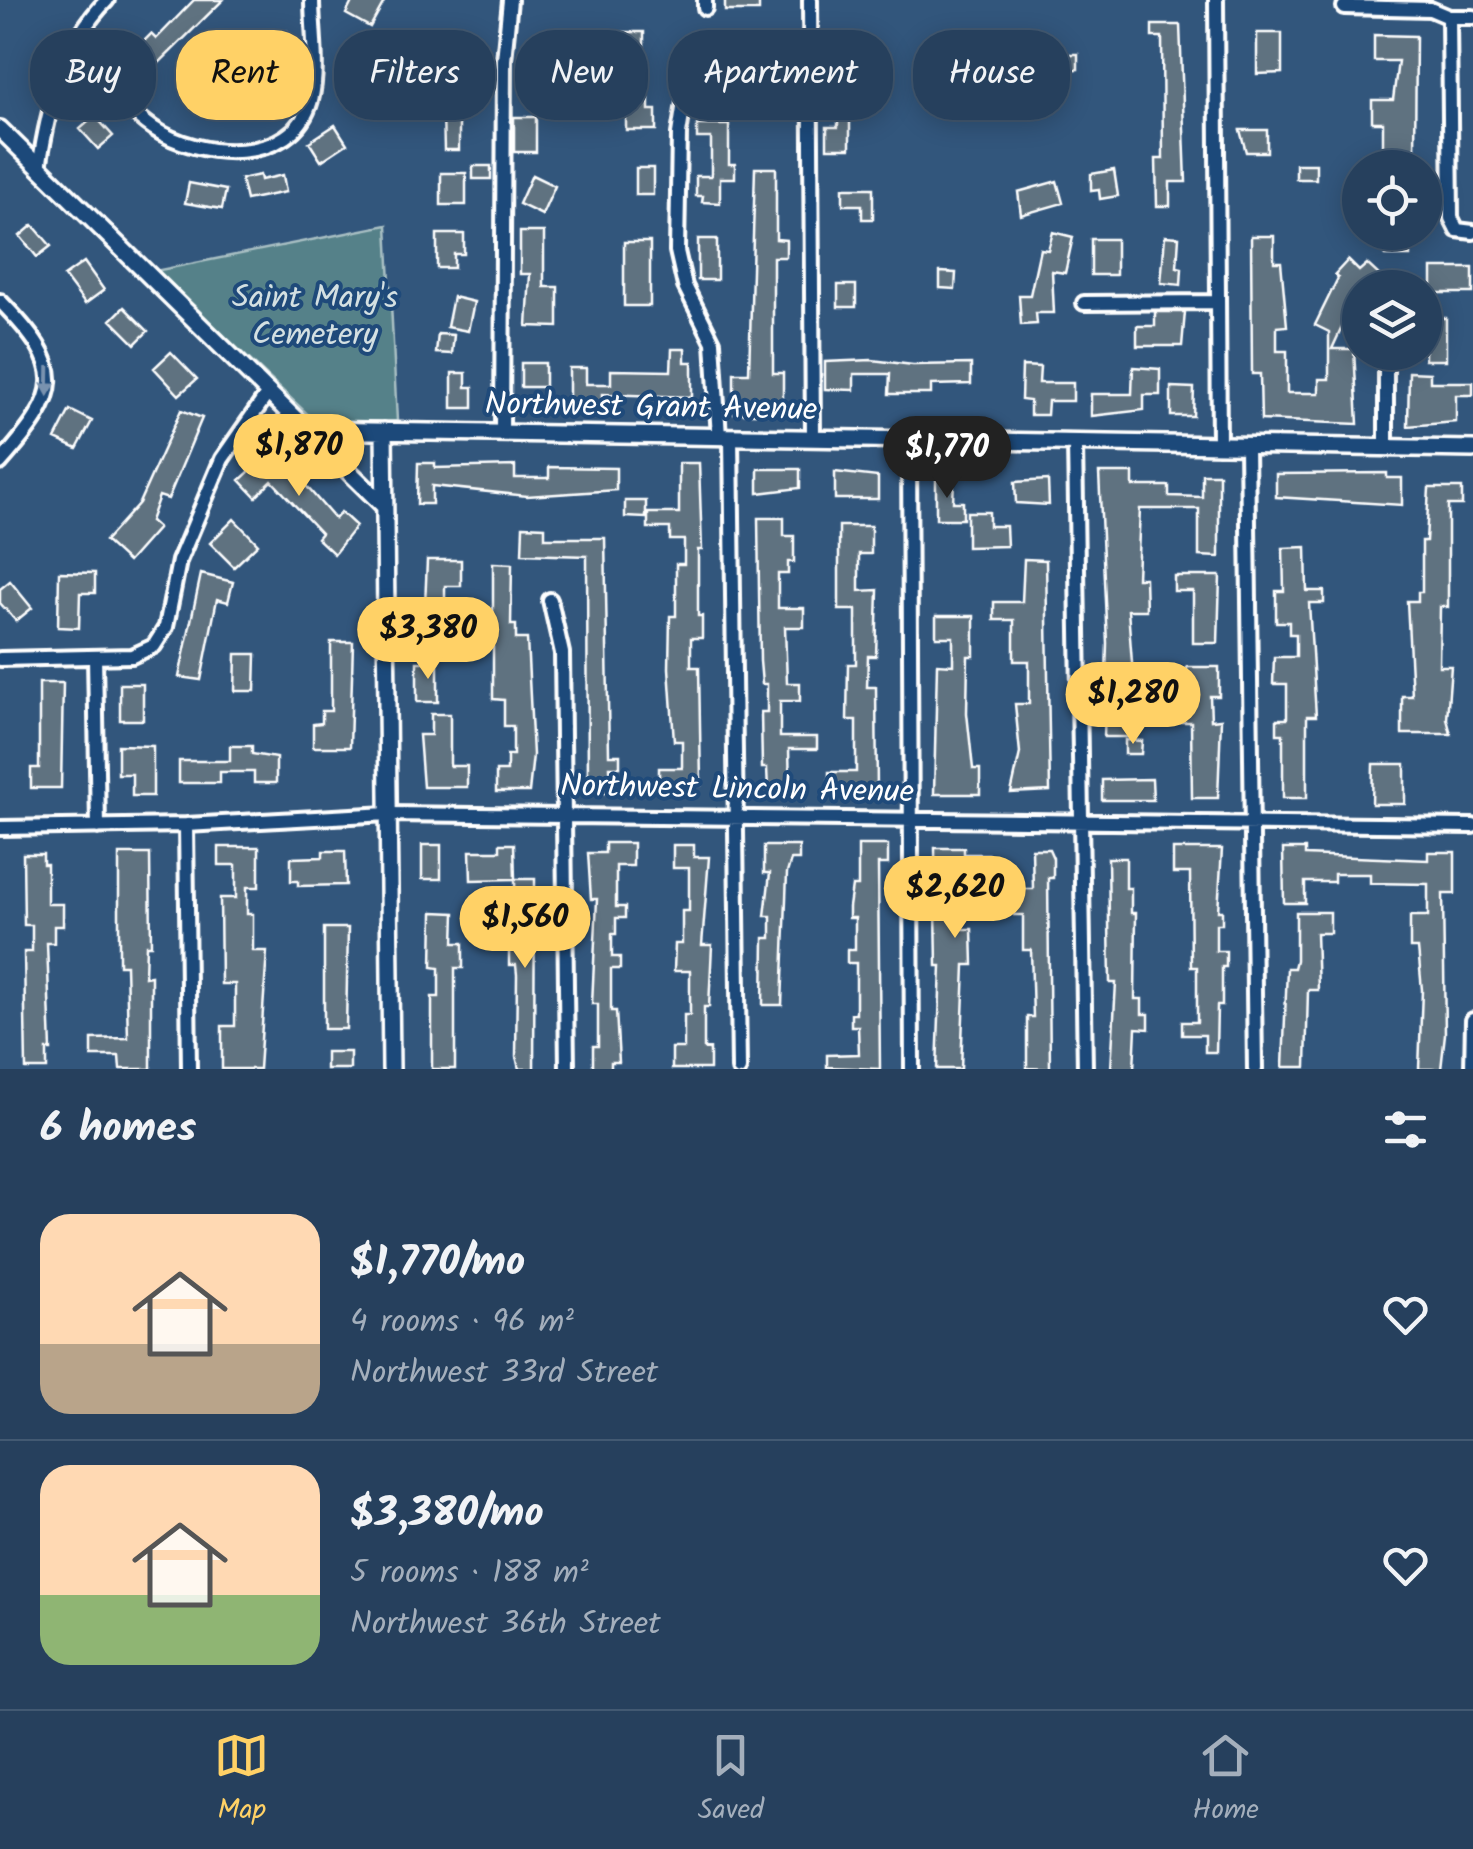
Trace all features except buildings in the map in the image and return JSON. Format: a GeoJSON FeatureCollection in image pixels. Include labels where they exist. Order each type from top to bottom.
{"type":"FeatureCollection","features":[{"type":"Feature","properties":{"kind":"street"},"geometry":{"type":"LineString","coordinates":[[85,30],[107,0]]}},
{"type":"Feature","properties":{"kind":"street"},"geometry":{"type":"LineString","coordinates":[[144,120],[152,128],[199,148],[243,151],[286,136],[307,111],[313,89],[312,0]]}},
{"type":"Feature","properties":{"kind":"street"},"geometry":{"type":"LineString","coordinates":[[502,434],[504,60],[510,0]]}},
{"type":"Feature","properties":{"kind":"street"},"geometry":{"type":"LineString","coordinates":[[810,0],[813,438]]}},
{"type":"Feature","properties":{"kind":"street"},"geometry":{"type":"LineString","coordinates":[[1216,0],[1218,446]]}},
{"type":"Feature","properties":{"kind":"street"},"geometry":{"type":"LineString","coordinates":[[1344,7],[1430,8],[1449,17],[1473,17]]}},
{"type":"Feature","properties":{"kind":"street"},"geometry":{"type":"LineString","coordinates":[[1449,17],[1451,218],[1455,228],[1473,232]]}},
{"type":"Feature","properties":{"kind":"street"},"geometry":{"type":"LineString","coordinates":[[40,168],[49,120]]}},
{"type":"Feature","properties":{"kind":"street"},"geometry":{"type":"LineString","coordinates":[[680,120],[678,252],[685,286],[713,342],[725,437],[739,1069]]}},
{"type":"Feature","properties":{"kind":"street"},"geometry":{"type":"LineString","coordinates":[[0,129],[384,506]]}},
{"type":"Feature","properties":{"kind":"street"},"geometry":{"type":"LineString","coordinates":[[0,301],[46,356],[51,376],[50,391],[34,422],[0,463]]}},
{"type":"Feature","properties":{"kind":"street"},"geometry":{"type":"LineString","coordinates":[[1084,303],[1216,302]]}},
{"type":"Feature","properties":{"kind":"street"},"geometry":{"type":"LineString","coordinates":[[1386,370],[1386,448]]}},
{"type":"Feature","properties":{"kind":"street"},"geometry":{"type":"LineString","coordinates":[[0,659],[132,656],[160,639],[180,561],[222,458],[268,393]]}},
{"type":"Feature","properties":{"kind":"street","name":"Northwest Grant Avenue"},"geometry":{"type":"LineString","coordinates":[[308,430],[1473,449]]}},
{"type":"Feature","properties":{"kind":"street"},"geometry":{"type":"LineString","coordinates":[[384,431],[390,1069]]}},
{"type":"Feature","properties":{"kind":"street"},"geometry":{"type":"LineString","coordinates":[[910,440],[908,819],[912,1069]]}},
{"type":"Feature","properties":{"kind":"street"},"geometry":{"type":"LineString","coordinates":[[1075,443],[1085,1069]]}},
{"type":"Feature","properties":{"kind":"street"},"geometry":{"type":"LineString","coordinates":[[1247,446],[1256,1069]]}},
{"type":"Feature","properties":{"kind":"street"},"geometry":{"type":"LineString","coordinates":[[550,600],[562,653],[567,1069]]}},
{"type":"Feature","properties":{"kind":"street"},"geometry":{"type":"LineString","coordinates":[[95,657],[98,827]]}},
{"type":"Feature","properties":{"kind":"street","name":"Northwest Lincoln Avenue"},"geometry":{"type":"LineString","coordinates":[[0,828],[186,825],[388,814],[1473,826]]}},
{"type":"Feature","properties":{"kind":"street"},"geometry":{"type":"LineString","coordinates":[[186,825],[190,1069]]}},
{"type":"Feature","properties":{"kind":"street"},"geometry":{"type":"LineString","coordinates":[[1472,1069],[1473,1020]]}},
{"type":"Feature","properties":{"kind":"green space","name":"Saint Mary's Cemetery"},"geometry":{"type":"Polygon","coordinates":[[[387,225],[397,421],[316,422],[155,271],[387,225]]]}}]}
